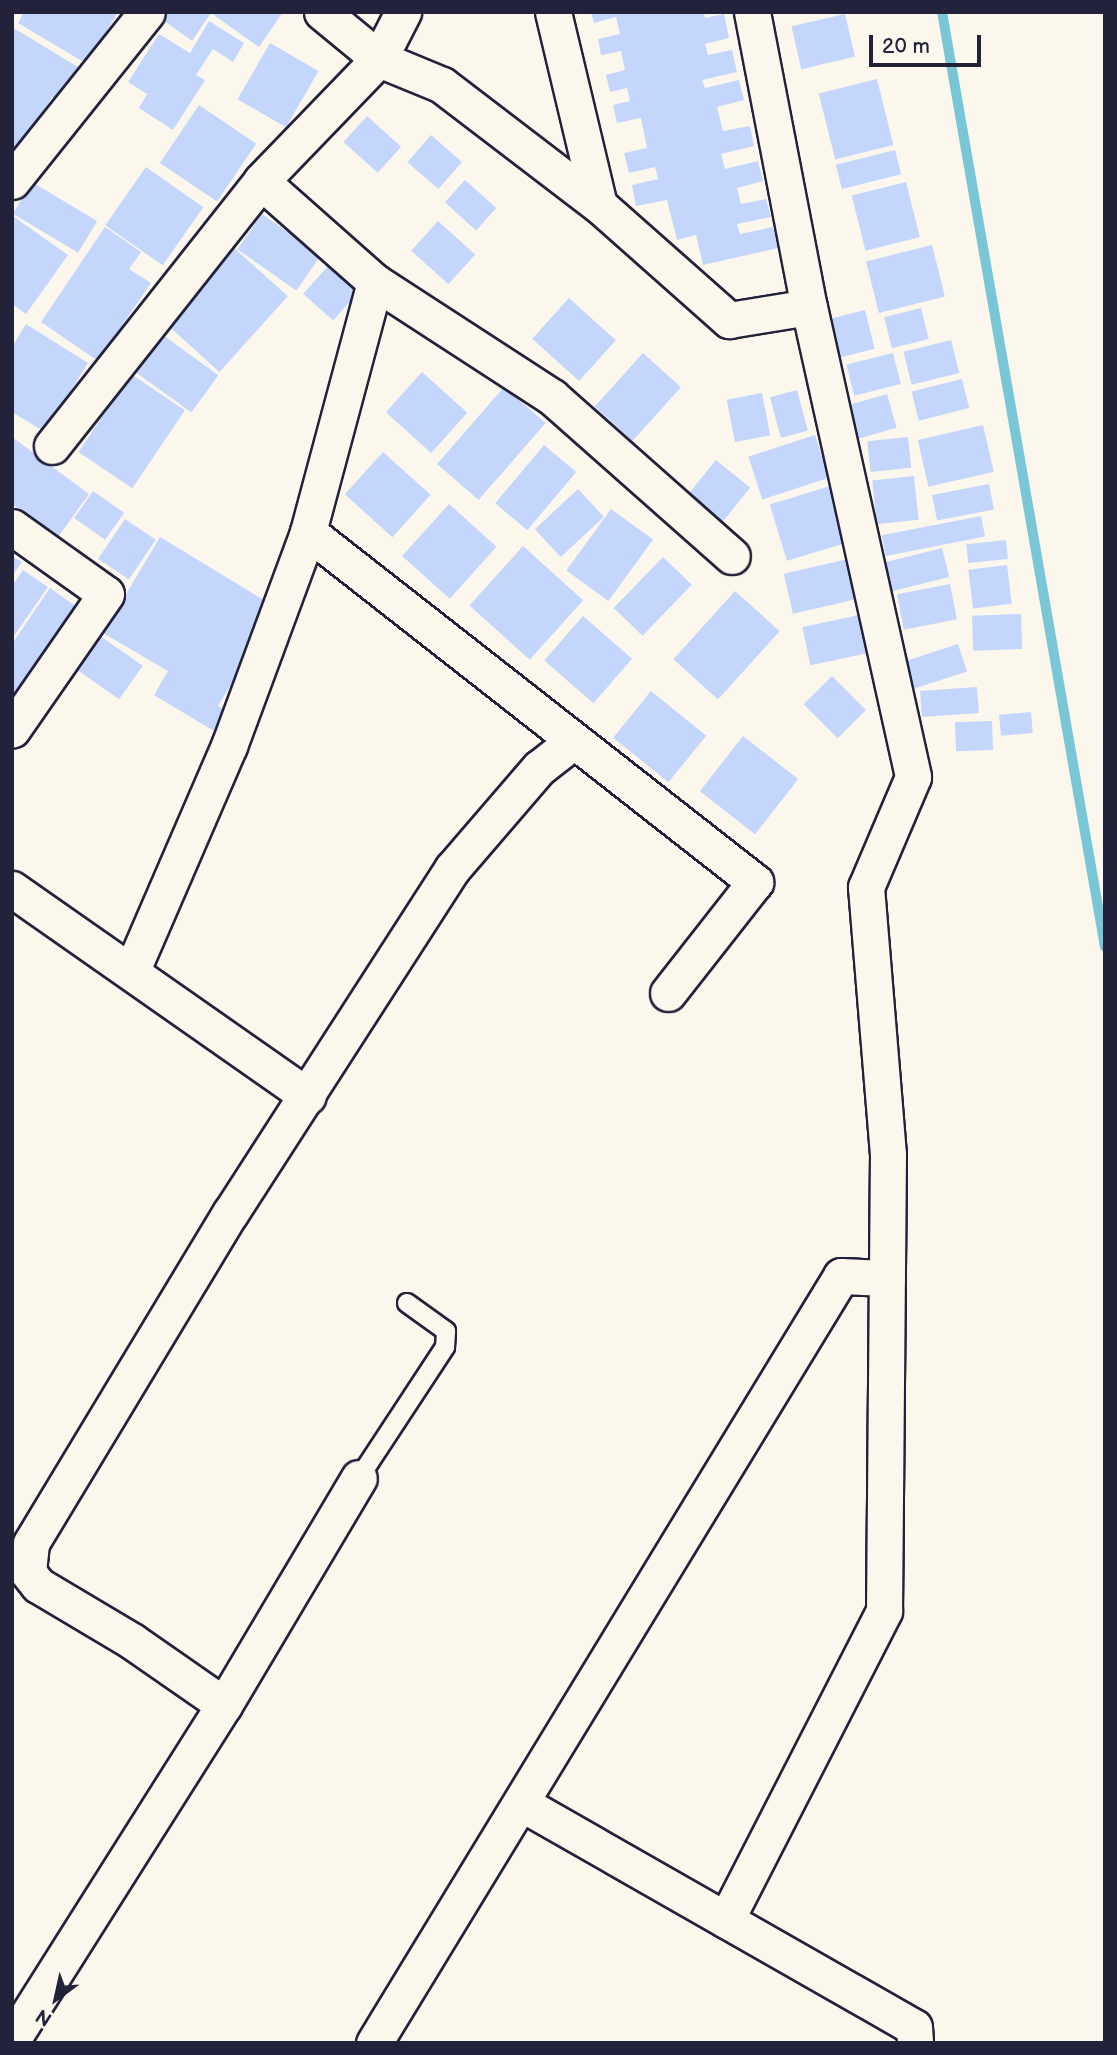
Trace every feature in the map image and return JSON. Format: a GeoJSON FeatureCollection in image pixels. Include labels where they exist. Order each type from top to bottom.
{"type":"FeatureCollection","features":[{"type":"Feature","properties":{"kind":"street"},"geometry":{"type":"LineString","coordinates":[[12,181],[147,12]]}},
{"type":"Feature","properties":{"kind":"street"},"geometry":{"type":"LineString","coordinates":[[322,12],[379,59],[442,85],[599,205],[729,320],[809,307]]}},
{"type":"Feature","properties":{"kind":"street"},"geometry":{"type":"LineString","coordinates":[[52,446],[261,181],[379,59],[403,12]]}},
{"type":"Feature","properties":{"kind":"street"},"geometry":{"type":"LineString","coordinates":[[553,12],[599,205]]}},
{"type":"Feature","properties":{"kind":"street"},"geometry":{"type":"LineString","coordinates":[[726,1920],[884,1611],[888,1154],[866,887],[913,777],[809,307],[752,12]]}},
{"type":"Feature","properties":{"kind":"street"},"geometry":{"type":"LineString","coordinates":[[261,181],[375,282],[552,397],[732,556]]}},
{"type":"Feature","properties":{"kind":"street"},"geometry":{"type":"LineString","coordinates":[[132,970],[229,746],[307,532],[375,282]]}},
{"type":"Feature","properties":{"kind":"street"},"geometry":{"type":"LineString","coordinates":[[12,527],[106,594],[12,730]]}},
{"type":"Feature","properties":{"kind":"street"},"geometry":{"type":"LineString","coordinates":[[307,532],[571,743],[755,882],[668,993]]}},
{"type":"Feature","properties":{"kind":"street"},"geometry":{"type":"LineString","coordinates":[[223,1705],[132,1641],[38,1585],[29,1572],[27,1558],[31,1543],[231,1212],[452,869],[539,768],[571,743]]}},
{"type":"Feature","properties":{"kind":"street"},"geometry":{"type":"LineString","coordinates":[[12,889],[132,970],[308,1096]]}},
{"type":"Feature","properties":{"kind":"street"},"geometry":{"type":"LineString","coordinates":[[374,2043],[841,1276],[887,1278]]}},
{"type":"Feature","properties":{"kind":"street"},"geometry":{"type":"LineString","coordinates":[[12,2040],[223,1705],[359,1478]]}},
{"type":"Feature","properties":{"kind":"street"},"geometry":{"type":"LineString","coordinates":[[521,1803],[914,2027],[915,2043]]}},
{"type":"Feature","properties":{"kind":"lane"},"geometry":{"type":"LineString","coordinates":[[359,1478],[445,1348],[446,1331],[407,1303]]}},
{"type":"Feature","properties":{"kind":"building"},"geometry":{"type":"Polygon","coordinates":[[[24,12],[118,12],[87,64],[18,23],[24,12]]]}},
{"type":"Feature","properties":{"kind":"building"},"geometry":{"type":"Polygon","coordinates":[[[162,12],[283,12],[259,47],[211,13],[192,41],[159,17],[162,12]]]}},
{"type":"Feature","properties":{"kind":"building"},"geometry":{"type":"Polygon","coordinates":[[[591,12],[704,12],[705,18],[724,14],[729,38],[705,44],[708,55],[732,50],[737,72],[702,80],[705,88],[739,80],[744,100],[717,107],[723,131],[750,126],[754,146],[721,154],[725,169],[758,161],[763,181],[737,188],[741,204],[766,199],[771,217],[737,224],[740,234],[773,227],[778,248],[703,265],[696,235],[677,240],[667,200],[636,206],[632,185],[658,179],[655,167],[629,173],[624,153],[647,148],[641,118],[617,123],[613,105],[630,101],[627,88],[610,92],[606,75],[625,70],[621,51],[601,55],[598,39],[620,34],[616,17],[594,23],[591,12]]]}},
{"type":"Feature","properties":{"kind":"building"},"geometry":{"type":"Polygon","coordinates":[[[845,14],[855,57],[801,69],[791,26],[845,14]]]}},
{"type":"Feature","properties":{"kind":"building"},"geometry":{"type":"Polygon","coordinates":[[[209,21],[244,43],[233,62],[213,49],[196,75],[205,80],[173,130],[139,108],[147,94],[128,82],[159,34],[190,53],[209,21]]]}},
{"type":"Feature","properties":{"kind":"building"},"geometry":{"type":"Polygon","coordinates":[[[12,27],[86,72],[66,105],[52,97],[19,151],[12,147],[12,27]]]}},
{"type":"Feature","properties":{"kind":"building"},"geometry":{"type":"Polygon","coordinates":[[[270,43],[318,71],[286,127],[238,99],[270,43]]]}},
{"type":"Feature","properties":{"kind":"building"},"geometry":{"type":"Polygon","coordinates":[[[877,79],[893,145],[835,159],[819,94],[877,79]]]}},
{"type":"Feature","properties":{"kind":"building"},"geometry":{"type":"Polygon","coordinates":[[[199,105],[256,144],[217,202],[160,163],[199,105]]]}},
{"type":"Feature","properties":{"kind":"building"},"geometry":{"type":"Polygon","coordinates":[[[367,116],[401,147],[378,173],[344,142],[367,116]]]}},
{"type":"Feature","properties":{"kind":"building"},"geometry":{"type":"Polygon","coordinates":[[[431,135],[462,162],[438,189],[407,162],[431,135]]]}},
{"type":"Feature","properties":{"kind":"building"},"geometry":{"type":"Polygon","coordinates":[[[895,150],[901,174],[842,189],[836,165],[895,150]]]}},
{"type":"Feature","properties":{"kind":"building"},"geometry":{"type":"Polygon","coordinates":[[[146,167],[203,207],[163,265],[105,225],[146,167]]]}},
{"type":"Feature","properties":{"kind":"building"},"geometry":{"type":"Polygon","coordinates":[[[465,180],[496,208],[476,230],[445,202],[465,180]]]}},
{"type":"Feature","properties":{"kind":"building"},"geometry":{"type":"Polygon","coordinates":[[[32,182],[97,221],[78,253],[13,214],[32,182]]]}},
{"type":"Feature","properties":{"kind":"building"},"geometry":{"type":"Polygon","coordinates":[[[906,182],[920,237],[865,251],[852,196],[906,182]]]}},
{"type":"Feature","properties":{"kind":"building"},"geometry":{"type":"Polygon","coordinates":[[[262,214],[321,255],[296,291],[237,249],[262,214]]]}},
{"type":"Feature","properties":{"kind":"building"},"geometry":{"type":"Polygon","coordinates":[[[13,216],[68,255],[26,314],[12,304],[13,216]]]}},
{"type":"Feature","properties":{"kind":"building"},"geometry":{"type":"Polygon","coordinates":[[[438,221],[475,254],[448,284],[411,251],[438,221]]]}},
{"type":"Feature","properties":{"kind":"building"},"geometry":{"type":"Polygon","coordinates":[[[105,227],[141,252],[129,269],[151,283],[98,361],[41,322],[105,227]]]}},
{"type":"Feature","properties":{"kind":"building"},"geometry":{"type":"Polygon","coordinates":[[[932,245],[945,296],[879,313],[866,261],[932,245]]]}},
{"type":"Feature","properties":{"kind":"building"},"geometry":{"type":"Polygon","coordinates":[[[232,246],[288,296],[219,372],[164,322],[232,246]]]}},
{"type":"Feature","properties":{"kind":"building"},"geometry":{"type":"Polygon","coordinates":[[[330,264],[360,291],[333,320],[303,294],[330,264]]]}},
{"type":"Feature","properties":{"kind":"building"},"geometry":{"type":"Polygon","coordinates":[[[569,298],[616,340],[579,381],[532,339],[569,298]]]}},
{"type":"Feature","properties":{"kind":"building"},"geometry":{"type":"Polygon","coordinates":[[[921,308],[929,339],[892,348],[884,317],[921,308]]]}},
{"type":"Feature","properties":{"kind":"building"},"geometry":{"type":"Polygon","coordinates":[[[865,310],[875,349],[835,359],[825,320],[865,310]]]}},
{"type":"Feature","properties":{"kind":"building"},"geometry":{"type":"Polygon","coordinates":[[[26,324],[88,363],[45,432],[12,412],[12,347],[26,324]]]}},
{"type":"Feature","properties":{"kind":"building"},"geometry":{"type":"Polygon","coordinates":[[[156,330],[218,375],[191,412],[129,367],[156,330]]]}},
{"type":"Feature","properties":{"kind":"building"},"geometry":{"type":"Polygon","coordinates":[[[951,340],[959,373],[912,385],[903,352],[951,340]]]}},
{"type":"Feature","properties":{"kind":"building"},"geometry":{"type":"Polygon","coordinates":[[[643,353],[681,387],[633,441],[595,407],[643,353]]]}},
{"type":"Feature","properties":{"kind":"building"},"geometry":{"type":"Polygon","coordinates":[[[893,353],[901,384],[854,396],[846,365],[893,353]]]}},
{"type":"Feature","properties":{"kind":"building"},"geometry":{"type":"Polygon","coordinates":[[[422,372],[467,413],[431,453],[386,412],[422,372]]]}},
{"type":"Feature","properties":{"kind":"building"},"geometry":{"type":"Polygon","coordinates":[[[131,374],[185,410],[132,488],[78,452],[131,374]]]}},
{"type":"Feature","properties":{"kind":"building"},"geometry":{"type":"Polygon","coordinates":[[[962,379],[969,408],[919,421],[912,392],[962,379]]]}},
{"type":"Feature","properties":{"kind":"building"},"geometry":{"type":"Polygon","coordinates":[[[504,387],[546,423],[479,500],[437,464],[504,387]]]}},
{"type":"Feature","properties":{"kind":"building"},"geometry":{"type":"Polygon","coordinates":[[[797,390],[808,431],[781,438],[770,397],[797,390]]]}},
{"type":"Feature","properties":{"kind":"building"},"geometry":{"type":"Polygon","coordinates":[[[762,393],[770,435],[735,442],[727,400],[762,393]]]}},
{"type":"Feature","properties":{"kind":"building"},"geometry":{"type":"Polygon","coordinates":[[[887,394],[897,428],[856,439],[847,406],[887,394]]]}},
{"type":"Feature","properties":{"kind":"building"},"geometry":{"type":"Polygon","coordinates":[[[983,425],[994,472],[929,487],[918,440],[983,425]]]}},
{"type":"Feature","properties":{"kind":"building"},"geometry":{"type":"Polygon","coordinates":[[[815,435],[829,478],[762,499],[748,457],[815,435]]]}},
{"type":"Feature","properties":{"kind":"building"},"geometry":{"type":"Polygon","coordinates":[[[12,437],[89,494],[58,537],[12,504],[12,437]]]}},
{"type":"Feature","properties":{"kind":"building"},"geometry":{"type":"Polygon","coordinates":[[[908,437],[911,468],[870,472],[867,441],[908,437]]]}},
{"type":"Feature","properties":{"kind":"building"},"geometry":{"type":"Polygon","coordinates":[[[544,445],[576,472],[527,530],[495,503],[544,445]]]}},
{"type":"Feature","properties":{"kind":"building"},"geometry":{"type":"Polygon","coordinates":[[[383,452],[431,495],[392,537],[345,494],[383,452]]]}},
{"type":"Feature","properties":{"kind":"building"},"geometry":{"type":"Polygon","coordinates":[[[716,460],[750,488],[716,530],[681,503],[716,460]]]}},
{"type":"Feature","properties":{"kind":"building"},"geometry":{"type":"Polygon","coordinates":[[[914,476],[919,520],[877,524],[872,480],[914,476]]]}},
{"type":"Feature","properties":{"kind":"building"},"geometry":{"type":"Polygon","coordinates":[[[989,484],[994,510],[937,521],[932,495],[989,484]]]}},
{"type":"Feature","properties":{"kind":"building"},"geometry":{"type":"Polygon","coordinates":[[[830,486],[847,542],[787,561],[770,504],[830,486]]]}},
{"type":"Feature","properties":{"kind":"building"},"geometry":{"type":"Polygon","coordinates":[[[578,489],[604,517],[561,557],[535,529],[578,489]]]}},
{"type":"Feature","properties":{"kind":"building"},"geometry":{"type":"Polygon","coordinates":[[[93,491],[124,513],[105,540],[74,518],[93,491]]]}},
{"type":"Feature","properties":{"kind":"building"},"geometry":{"type":"Polygon","coordinates":[[[449,504],[497,547],[450,599],[402,556],[449,504]]]}},
{"type":"Feature","properties":{"kind":"building"},"geometry":{"type":"Polygon","coordinates":[[[611,509],[653,540],[608,601],[566,570],[611,509]]]}},
{"type":"Feature","properties":{"kind":"building"},"geometry":{"type":"Polygon","coordinates":[[[981,516],[985,537],[886,556],[882,535],[981,516]]]}},
{"type":"Feature","properties":{"kind":"building"},"geometry":{"type":"Polygon","coordinates":[[[125,519],[156,540],[129,579],[98,559],[125,519]]]}},
{"type":"Feature","properties":{"kind":"building"},"geometry":{"type":"Polygon","coordinates":[[[160,537],[277,608],[218,706],[231,714],[219,734],[154,695],[168,671],[103,633],[160,537]]]}},
{"type":"Feature","properties":{"kind":"building"},"geometry":{"type":"Polygon","coordinates":[[[1006,540],[1008,559],[968,563],[966,544],[1006,540]]]}},
{"type":"Feature","properties":{"kind":"building"},"geometry":{"type":"Polygon","coordinates":[[[523,546],[583,600],[530,660],[469,605],[523,546]]]}},
{"type":"Feature","properties":{"kind":"building"},"geometry":{"type":"Polygon","coordinates":[[[942,548],[949,577],[888,592],[881,563],[942,548]]]}},
{"type":"Feature","properties":{"kind":"building"},"geometry":{"type":"Polygon","coordinates":[[[12,556],[22,562],[12,576],[12,556]]]}},
{"type":"Feature","properties":{"kind":"building"},"geometry":{"type":"Polygon","coordinates":[[[663,557],[692,585],[642,636],[614,608],[663,557]]]}},
{"type":"Feature","properties":{"kind":"building"},"geometry":{"type":"Polygon","coordinates":[[[848,559],[857,599],[793,614],[784,574],[848,559]]]}},
{"type":"Feature","properties":{"kind":"building"},"geometry":{"type":"Polygon","coordinates":[[[1007,565],[1012,604],[973,608],[968,570],[1007,565]]]}},
{"type":"Feature","properties":{"kind":"building"},"geometry":{"type":"Polygon","coordinates":[[[23,570],[48,587],[12,639],[12,586],[23,570]]]}},
{"type":"Feature","properties":{"kind":"building"},"geometry":{"type":"Polygon","coordinates":[[[950,584],[957,619],[904,630],[897,594],[950,584]]]}},
{"type":"Feature","properties":{"kind":"building"},"geometry":{"type":"Polygon","coordinates":[[[50,588],[81,610],[21,697],[12,691],[12,644],[50,588]]]}},
{"type":"Feature","properties":{"kind":"building"},"geometry":{"type":"Polygon","coordinates":[[[735,591],[780,631],[718,700],[673,659],[735,591]]]}},
{"type":"Feature","properties":{"kind":"building"},"geometry":{"type":"Polygon","coordinates":[[[864,614],[872,652],[810,665],[802,627],[864,614]]]}},
{"type":"Feature","properties":{"kind":"building"},"geometry":{"type":"Polygon","coordinates":[[[1021,614],[1022,649],[973,651],[972,616],[1021,614]]]}},
{"type":"Feature","properties":{"kind":"building"},"geometry":{"type":"Polygon","coordinates":[[[583,616],[632,659],[593,703],[544,661],[583,616]]]}},
{"type":"Feature","properties":{"kind":"building"},"geometry":{"type":"Polygon","coordinates":[[[96,633],[143,666],[119,699],[72,667],[96,633]]]}},
{"type":"Feature","properties":{"kind":"building"},"geometry":{"type":"Polygon","coordinates":[[[958,644],[967,672],[915,689],[906,661],[958,644]]]}},
{"type":"Feature","properties":{"kind":"building"},"geometry":{"type":"Polygon","coordinates":[[[832,676],[866,710],[838,738],[804,704],[832,676]]]}},
{"type":"Feature","properties":{"kind":"building"},"geometry":{"type":"Polygon","coordinates":[[[977,687],[979,713],[922,717],[920,691],[977,687]]]}},
{"type":"Feature","properties":{"kind":"building"},"geometry":{"type":"Polygon","coordinates":[[[651,691],[706,736],[668,782],[613,738],[651,691]]]}},
{"type":"Feature","properties":{"kind":"building"},"geometry":{"type":"Polygon","coordinates":[[[1031,712],[1033,733],[1001,736],[999,715],[1031,712]]]}},
{"type":"Feature","properties":{"kind":"building"},"geometry":{"type":"Polygon","coordinates":[[[992,721],[993,750],[956,751],[955,722],[992,721]]]}},
{"type":"Feature","properties":{"kind":"building"},"geometry":{"type":"Polygon","coordinates":[[[743,736],[798,779],[755,834],[700,791],[743,736]]]}},
{"type":"Feature","properties":{"kind":"waterway"},"geometry":{"type":"LineString","coordinates":[[942,12],[1105,947]]}}]}
